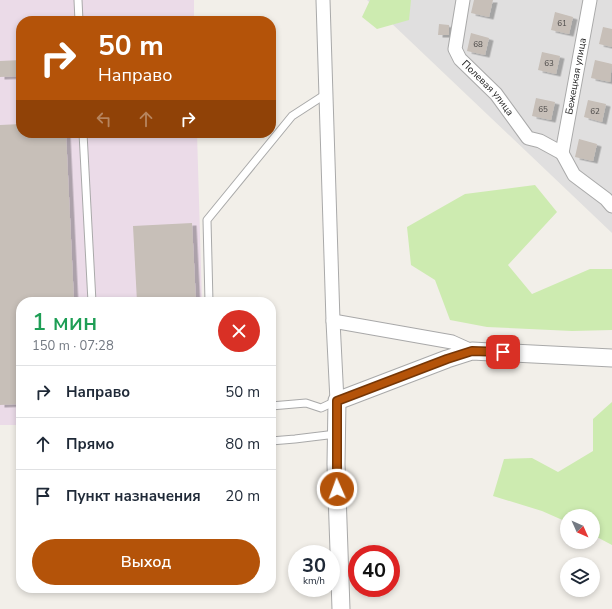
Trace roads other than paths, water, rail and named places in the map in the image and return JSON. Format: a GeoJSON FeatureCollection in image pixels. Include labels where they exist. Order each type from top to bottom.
{"type":"FeatureCollection","features":[{"type":"Feature","properties":{"kind":"street"},"geometry":{"type":"LineString","coordinates":[[323,0],[333,321],[337,401],[336,464],[341,609]]}},
{"type":"Feature","properties":{"kind":"street","name":"Полевая улица"},"geometry":{"type":"LineString","coordinates":[[463,0],[455,49],[460,59],[496,94],[528,138],[540,141],[562,152]]}},
{"type":"Feature","properties":{"kind":"street","name":"Бежецкая улица"},"geometry":{"type":"LineString","coordinates":[[562,152],[590,0]]}},
{"type":"Feature","properties":{"kind":"street"},"geometry":{"type":"LineString","coordinates":[[562,152],[574,175],[606,199],[612,206]]}},
{"type":"Feature","properties":{"kind":"street"},"geometry":{"type":"LineString","coordinates":[[333,321],[452,342],[472,351]]}},
{"type":"Feature","properties":{"kind":"street"},"geometry":{"type":"LineString","coordinates":[[337,401],[472,351],[612,358]]}},
{"type":"Feature","properties":{"kind":"lane"},"geometry":{"type":"LineString","coordinates":[[78,0],[79,16]]}},
{"type":"Feature","properties":{"kind":"lane"},"geometry":{"type":"LineString","coordinates":[[276,136],[292,116],[326,94]]}},
{"type":"Feature","properties":{"kind":"lane"},"geometry":{"type":"LineString","coordinates":[[83,138],[92,297]]}},
{"type":"Feature","properties":{"kind":"lane"},"geometry":{"type":"LineString","coordinates":[[209,297],[207,220],[274,138]]}},
{"type":"Feature","properties":{"kind":"lane"},"geometry":{"type":"LineString","coordinates":[[276,406],[306,403],[321,408],[330,406],[337,401]]}},
{"type":"Feature","properties":{"kind":"lane"},"geometry":{"type":"LineString","coordinates":[[276,440],[336,434]]}}]}
